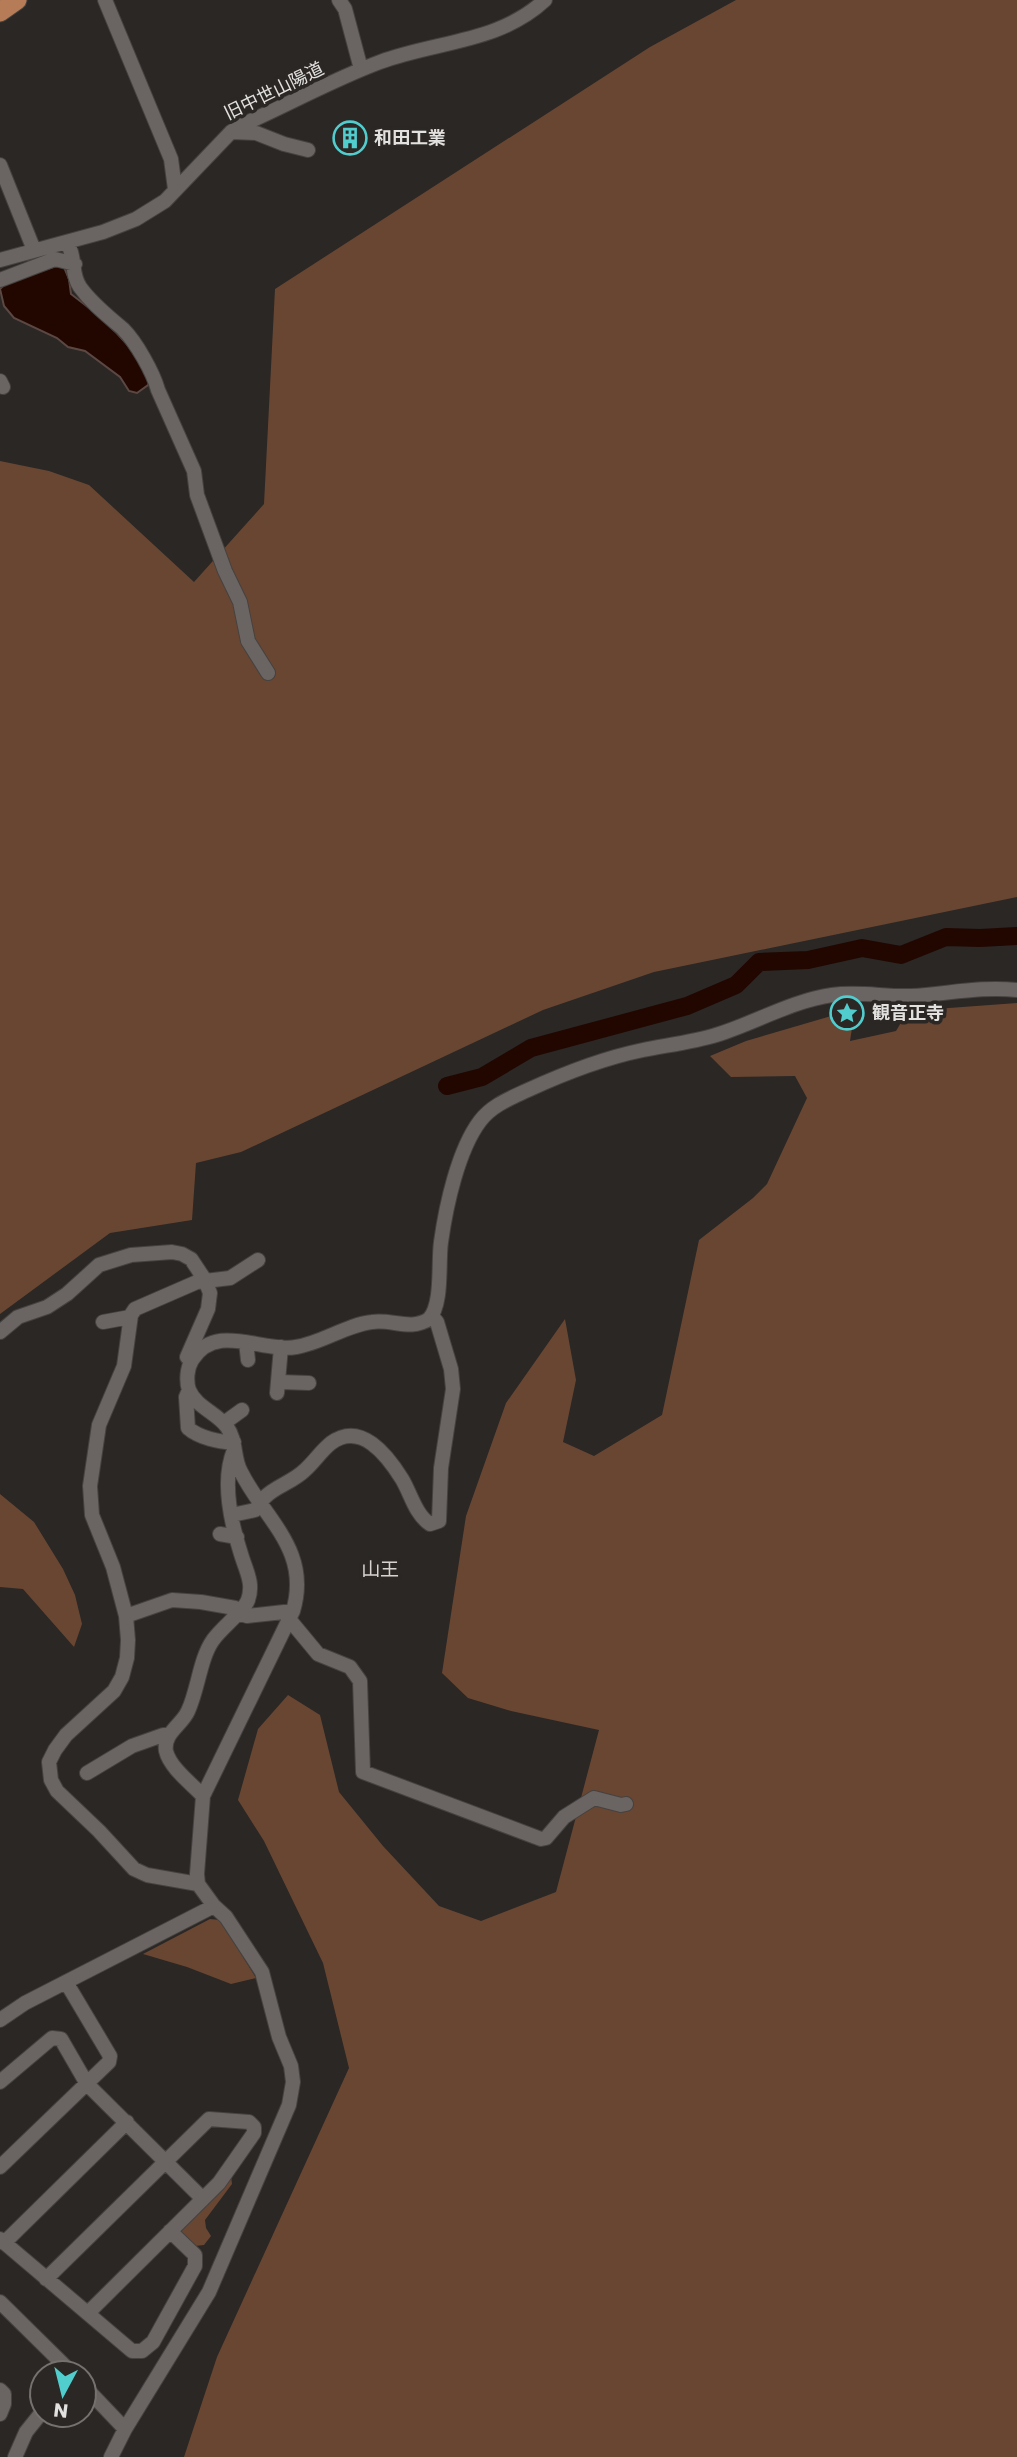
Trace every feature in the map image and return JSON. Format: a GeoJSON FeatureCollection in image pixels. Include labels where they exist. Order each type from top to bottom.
{"type":"FeatureCollection","features":[{"type":"Feature","properties":{"kind":"main road"},"geometry":{"type":"LineString","coordinates":[[0,12],[17,0]]}},
{"type":"Feature","properties":{"kind":"street"},"geometry":{"type":"LineString","coordinates":[[105,0],[171,159],[175,189]]}},
{"type":"Feature","properties":{"kind":"street"},"geometry":{"type":"LineString","coordinates":[[340,0],[345,9],[361,69]]}},
{"type":"Feature","properties":{"kind":"street","name":"旧中世山陽道"},"geometry":{"type":"LineString","coordinates":[[0,260],[126,224],[165,201],[231,132],[361,69],[399,56],[488,34],[521,19],[545,0]]}},
{"type":"Feature","properties":{"kind":"street"},"geometry":{"type":"LineString","coordinates":[[231,132],[256,132],[284,144],[308,150]]}},
{"type":"Feature","properties":{"kind":"street"},"geometry":{"type":"LineString","coordinates":[[0,165],[30,251],[25,259],[1,279]]}},
{"type":"Feature","properties":{"kind":"street"},"geometry":{"type":"LineString","coordinates":[[67,242],[74,254],[74,271],[79,285],[96,306],[126,332],[154,376],[194,471],[197,495],[225,571],[240,602],[248,641],[268,673]]}},
{"type":"Feature","properties":{"kind":"street"},"geometry":{"type":"LineString","coordinates":[[1,279],[55,259],[75,264]]}},
{"type":"Feature","properties":{"kind":"street"},"geometry":{"type":"LineString","coordinates":[[234,1446],[197,1434],[188,1428],[186,1397],[190,1364],[203,1346],[214,1341],[296,1347],[371,1322],[413,1325],[425,1322],[432,1316],[436,1306],[443,1229],[468,1140],[480,1121],[506,1100],[594,1063],[716,1035],[813,999],[843,993],[910,996],[982,989],[1017,989]]}},
{"type":"Feature","properties":{"kind":"street"},"geometry":{"type":"LineString","coordinates":[[0,1332],[18,1317],[47,1307],[67,1294],[99,1265],[131,1255],[159,1252],[182,1254],[191,1259],[210,1293],[208,1309],[181,1371],[183,1379],[197,1401],[224,1423],[234,1446],[240,1472],[281,1531],[291,1555],[298,1588],[291,1615],[203,1796],[197,1874],[198,1884],[226,1917],[262,1972],[279,2037],[291,2066],[293,2082],[289,2105],[209,2292],[125,2429],[111,2457]]}},
{"type":"Feature","properties":{"kind":"street"},"geometry":{"type":"LineString","coordinates":[[198,1884],[147,1875],[134,1869],[99,1830],[57,1791],[51,1780],[50,1762],[65,1735],[114,1691],[122,1677],[128,1640],[126,1616],[113,1567],[92,1515],[90,1486],[99,1425],[124,1366],[130,1317],[135,1309],[189,1285],[205,1280],[230,1278],[258,1260]]}},
{"type":"Feature","properties":{"kind":"street"},"geometry":{"type":"LineString","coordinates":[[232,1515],[255,1510],[269,1494],[302,1473],[333,1441],[359,1436],[384,1455],[402,1479],[421,1517],[430,1524],[439,1521],[441,1468],[453,1389],[451,1369],[437,1322],[432,1316]]}},
{"type":"Feature","properties":{"kind":"street"},"geometry":{"type":"LineString","coordinates":[[103,1322],[130,1317]]}},
{"type":"Feature","properties":{"kind":"street"},"geometry":{"type":"LineString","coordinates":[[246,1342],[248,1360]]}},
{"type":"Feature","properties":{"kind":"street"},"geometry":{"type":"LineString","coordinates":[[281,1348],[279,1387],[309,1382]]}},
{"type":"Feature","properties":{"kind":"street"},"geometry":{"type":"LineString","coordinates":[[224,1423],[242,1410]]}},
{"type":"Feature","properties":{"kind":"street"},"geometry":{"type":"LineString","coordinates":[[203,1796],[167,1755],[165,1746],[168,1735],[188,1712],[211,1642],[243,1610],[249,1599],[250,1578],[241,1554],[227,1489],[227,1475],[234,1446]]}},
{"type":"Feature","properties":{"kind":"street"},"geometry":{"type":"LineString","coordinates":[[220,1534],[237,1537]]}},
{"type":"Feature","properties":{"kind":"street"},"geometry":{"type":"LineString","coordinates":[[126,1616],[172,1600],[235,1608],[247,1616],[291,1615]]}},
{"type":"Feature","properties":{"kind":"street"},"geometry":{"type":"LineString","coordinates":[[291,1615],[318,1654],[350,1667],[360,1681],[363,1772],[541,1839],[546,1838],[564,1817],[594,1798],[626,1804]]}},
{"type":"Feature","properties":{"kind":"street"},"geometry":{"type":"LineString","coordinates":[[87,1773],[132,1746],[168,1735]]}},
{"type":"Feature","properties":{"kind":"street"},"geometry":{"type":"LineString","coordinates":[[0,2020],[25,2003],[214,1906]]}},
{"type":"Feature","properties":{"kind":"street"},"geometry":{"type":"LineString","coordinates":[[0,2167],[109,2062],[110,2056],[66,1982]]}},
{"type":"Feature","properties":{"kind":"street"},"geometry":{"type":"LineString","coordinates":[[0,2082],[52,2038],[61,2039],[87,2084],[203,2199]]}},
{"type":"Feature","properties":{"kind":"street"},"geometry":{"type":"LineString","coordinates":[[46,2279],[209,2119],[249,2122],[254,2127],[254,2133],[229,2171],[88,2313]]}},
{"type":"Feature","properties":{"kind":"street"},"geometry":{"type":"LineString","coordinates":[[127,2122],[2,2241],[132,2351],[142,2351],[153,2343],[195,2266],[195,2255],[170,2231]]}},
{"type":"Feature","properties":{"kind":"street"},"geometry":{"type":"LineString","coordinates":[[0,2302],[58,2359]]}},
{"type":"Feature","properties":{"kind":"street"},"geometry":{"type":"LineString","coordinates":[[0,2390],[4,2394],[4,2404],[0,2414]]}},
{"type":"Feature","properties":{"kind":"street"},"geometry":{"type":"LineString","coordinates":[[98,2401],[125,2429]]}},
{"type":"Feature","properties":{"kind":"street"},"geometry":{"type":"LineString","coordinates":[[15,2457],[29,2429]]}},
{"type":"Feature","properties":{"kind":"shaded area"},"geometry":{"type":"Polygon","coordinates":[[[736,0],[1017,0],[1017,897],[654,972],[543,1010],[241,1152],[196,1163],[192,1220],[110,1233],[0,1314],[0,461],[49,471],[89,485],[194,582],[264,504],[275,289],[650,47],[736,0]]]}},
{"type":"Feature","properties":{"kind":"shaded area"},"geometry":{"type":"Polygon","coordinates":[[[56,266],[64,267],[71,294],[116,332],[143,366],[151,379],[148,385],[137,393],[129,391],[120,377],[85,351],[68,347],[57,338],[14,318],[4,306],[0,289],[6,283],[56,266]]]}},
{"type":"Feature","properties":{"kind":"shaded area"},"geometry":{"type":"Polygon","coordinates":[[[1017,1003],[1017,2457],[184,2457],[217,2357],[349,2068],[323,1963],[264,1841],[238,1800],[258,1729],[288,1695],[320,1715],[339,1792],[383,1846],[439,1906],[481,1921],[556,1892],[599,1730],[511,1711],[468,1698],[442,1673],[466,1516],[506,1403],[565,1319],[576,1380],[563,1442],[594,1456],[662,1415],[699,1240],[767,1184],[807,1098],[795,1076],[731,1077],[710,1056],[746,1041],[855,1009],[850,1041],[896,1031],[908,1011],[1017,1003]]]}},
{"type":"Feature","properties":{"kind":"shaded area"},"geometry":{"type":"Polygon","coordinates":[[[0,1494],[34,1522],[63,1569],[75,1595],[82,1624],[74,1647],[23,1589],[0,1587],[0,1494]]]}},
{"type":"Feature","properties":{"kind":"shaded area"},"geometry":{"type":"Polygon","coordinates":[[[210,1919],[220,1920],[256,1978],[231,1984],[143,1954],[210,1919]]]}},
{"type":"Feature","properties":{"kind":"shaded area"},"geometry":{"type":"Polygon","coordinates":[[[231,2175],[232,2184],[205,2220],[211,2236],[204,2245],[195,2246],[181,2234],[181,2227],[231,2175]]]}},
{"type":"Feature","properties":{"kind":"waterway"},"geometry":{"type":"LineString","coordinates":[[447,1086],[482,1077],[531,1048],[687,1006],[736,985],[759,962],[808,960],[862,948],[901,955],[946,937],[1017,936]]}},
{"type":"Feature","properties":{"kind":"place","name":"和田工業"},"geometry":{"type":"Point","coordinates":[350,138]}},
{"type":"Feature","properties":{"kind":"place","name":"観音正寺"},"geometry":{"type":"Point","coordinates":[847,1013]}},
{"type":"Feature","properties":{"kind":"district","name":"山王"},"geometry":{"type":"Point","coordinates":[380,1569]}}]}
